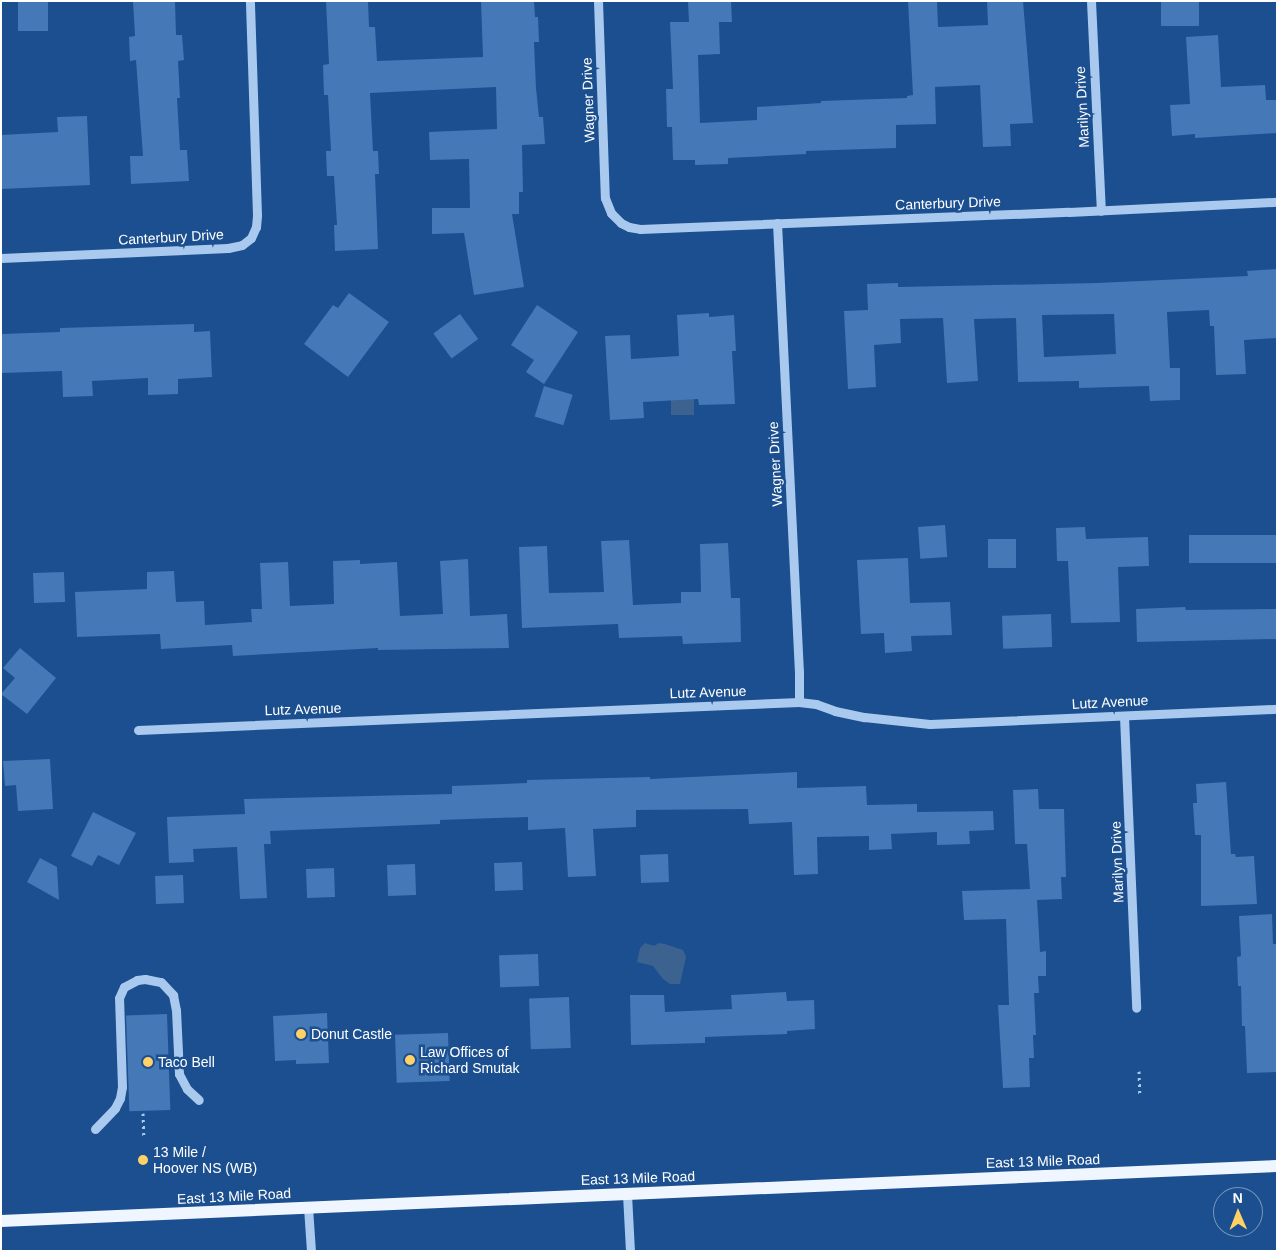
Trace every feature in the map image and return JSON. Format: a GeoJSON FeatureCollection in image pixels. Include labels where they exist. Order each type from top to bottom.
{"type":"FeatureCollection","features":[{"type":"Feature","properties":{"kind":"main road","name":"East 13 Mile Road"},"geometry":{"type":"LineString","coordinates":[[1,1221],[1277,1166]]}},
{"type":"Feature","properties":{"kind":"street","name":"Canterbury Drive"},"geometry":{"type":"LineString","coordinates":[[1,258],[228,248],[242,245],[251,238],[256,227],[257,215],[250,1]]}},
{"type":"Feature","properties":{"kind":"street","name":"Wagner Drive"},"geometry":{"type":"LineString","coordinates":[[598,1],[605,198],[611,213],[621,223]]}},
{"type":"Feature","properties":{"kind":"street","name":"Marilyn Drive"},"geometry":{"type":"LineString","coordinates":[[1091,1],[1101,211]]}},
{"type":"Feature","properties":{"kind":"street","name":"Canterbury Drive"},"geometry":{"type":"LineString","coordinates":[[621,223],[640,229],[1101,211],[1277,202]]}},
{"type":"Feature","properties":{"kind":"street","name":"Wagner Drive"},"geometry":{"type":"LineString","coordinates":[[777,224],[799,702]]}},
{"type":"Feature","properties":{"kind":"street","name":"Lutz Avenue"},"geometry":{"type":"LineString","coordinates":[[138,730],[799,702],[816,704],[846,714],[910,723],[1277,709]]}},
{"type":"Feature","properties":{"kind":"street","name":"Marilyn Drive"},"geometry":{"type":"LineString","coordinates":[[1124,716],[1136,1008]]}},
{"type":"Feature","properties":{"kind":"street"},"geometry":{"type":"LineString","coordinates":[[95,1129],[115,1108],[120,1098],[122,1087],[119,998],[124,987],[137,980],[145,979],[161,982],[173,995],[179,1074],[187,1089],[199,1100]]}},
{"type":"Feature","properties":{"kind":"street"},"geometry":{"type":"LineString","coordinates":[[627,1194],[630,1251]]}},
{"type":"Feature","properties":{"kind":"street"},"geometry":{"type":"LineString","coordinates":[[308,1207],[311,1251]]}},
{"type":"Feature","properties":{"kind":"path"},"geometry":{"type":"LineString","coordinates":[[1139,1071],[1140,1094]]}},
{"type":"Feature","properties":{"kind":"path"},"geometry":{"type":"LineString","coordinates":[[143,1113],[144,1136]]}},
{"type":"Feature","properties":{"kind":"water"},"geometry":{"type":"Polygon","coordinates":[[[671,376],[694,376],[694,415],[671,415],[671,376]]]}},
{"type":"Feature","properties":{"kind":"water"},"geometry":{"type":"Polygon","coordinates":[[[645,943],[654,946],[659,943],[665,944],[683,950],[686,957],[680,984],[670,984],[663,979],[653,966],[637,962],[640,948],[645,943]]]}},
{"type":"Feature","properties":{"kind":"building"},"geometry":{"type":"Polygon","coordinates":[[[18,1],[48,1],[48,31],[18,31],[18,1]]]}},
{"type":"Feature","properties":{"kind":"building"},"geometry":{"type":"Polygon","coordinates":[[[133,1],[175,1],[176,35],[182,35],[184,60],[178,61],[180,98],[177,98],[180,150],[187,150],[189,181],[131,184],[130,156],[143,156],[136,60],[130,61],[129,37],[135,36],[133,1]]]}},
{"type":"Feature","properties":{"kind":"building"},"geometry":{"type":"Polygon","coordinates":[[[326,1],[368,1],[369,27],[375,27],[377,61],[483,57],[481,1],[534,1],[535,17],[538,17],[539,42],[534,42],[536,88],[539,117],[543,117],[545,144],[522,145],[523,192],[519,192],[519,214],[512,214],[524,287],[474,295],[464,233],[432,234],[432,208],[470,208],[469,159],[430,160],[429,132],[497,129],[496,87],[370,93],[373,151],[378,151],[379,174],[375,174],[378,249],[335,251],[334,225],[337,225],[334,176],[327,176],[326,151],[331,151],[328,95],[324,95],[323,65],[329,64],[326,1]]]}},
{"type":"Feature","properties":{"kind":"building"},"geometry":{"type":"Polygon","coordinates":[[[688,1],[731,1],[732,22],[719,22],[720,54],[698,55],[700,123],[757,120],[757,107],[821,103],[821,101],[907,98],[907,96],[913,95],[908,1],[937,1],[938,27],[988,25],[987,1],[1023,1],[1033,123],[1010,124],[1011,146],[983,147],[980,85],[935,87],[936,124],[896,125],[896,148],[806,151],[806,154],[728,158],[728,164],[695,165],[695,160],[673,160],[672,127],[667,127],[666,89],[673,89],[670,22],[689,22],[688,1]]]}},
{"type":"Feature","properties":{"kind":"building"},"geometry":{"type":"Polygon","coordinates":[[[1161,1],[1199,1],[1199,26],[1161,26],[1161,1]]]}},
{"type":"Feature","properties":{"kind":"building"},"geometry":{"type":"Polygon","coordinates":[[[1218,35],[1221,87],[1265,85],[1266,100],[1277,100],[1277,133],[1195,138],[1195,134],[1172,136],[1170,105],[1190,104],[1186,37],[1218,35]]]}},
{"type":"Feature","properties":{"kind":"building"},"geometry":{"type":"Polygon","coordinates":[[[87,116],[90,185],[1,189],[1,135],[58,132],[57,117],[87,116]]]}},
{"type":"Feature","properties":{"kind":"building"},"geometry":{"type":"Polygon","coordinates":[[[1277,269],[1277,338],[1244,340],[1246,374],[1216,375],[1214,326],[1210,326],[1209,310],[1167,312],[1170,368],[1180,368],[1180,400],[1150,401],[1149,386],[1079,388],[1079,381],[1018,382],[1016,318],[974,319],[978,381],[947,383],[943,318],[900,319],[901,343],[874,345],[876,387],[848,389],[844,311],[868,310],[867,284],[898,283],[898,287],[1097,283],[1248,276],[1247,271],[1277,269]],[[1114,314],[1042,315],[1044,357],[1116,354],[1114,314]]]}},
{"type":"Feature","properties":{"kind":"building"},"geometry":{"type":"Polygon","coordinates":[[[349,293],[389,322],[348,377],[304,344],[333,305],[338,308],[349,293]]]}},
{"type":"Feature","properties":{"kind":"building"},"geometry":{"type":"Polygon","coordinates":[[[537,305],[578,332],[544,384],[526,372],[534,360],[511,345],[537,305]]]}},
{"type":"Feature","properties":{"kind":"building"},"geometry":{"type":"Polygon","coordinates":[[[709,313],[709,317],[734,315],[736,351],[732,351],[735,404],[699,405],[698,399],[643,402],[644,418],[610,420],[605,336],[630,335],[631,359],[679,356],[677,315],[709,313]]]}},
{"type":"Feature","properties":{"kind":"building"},"geometry":{"type":"Polygon","coordinates":[[[460,314],[478,339],[452,358],[433,333],[460,314]]]}},
{"type":"Feature","properties":{"kind":"building"},"geometry":{"type":"Polygon","coordinates":[[[194,324],[194,332],[210,331],[212,377],[178,379],[178,394],[148,395],[148,378],[92,381],[93,396],[63,397],[62,371],[1,373],[1,334],[60,332],[60,328],[194,324]]]}},
{"type":"Feature","properties":{"kind":"building"},"geometry":{"type":"Polygon","coordinates":[[[544,386],[573,395],[563,425],[535,417],[544,386]]]}},
{"type":"Feature","properties":{"kind":"building"},"geometry":{"type":"Polygon","coordinates":[[[945,525],[947,557],[920,559],[918,527],[945,525]]]}},
{"type":"Feature","properties":{"kind":"building"},"geometry":{"type":"Polygon","coordinates":[[[1085,527],[1086,539],[1148,537],[1149,566],[1118,567],[1120,622],[1071,623],[1068,561],[1057,561],[1056,528],[1085,527]]]}},
{"type":"Feature","properties":{"kind":"building"},"geometry":{"type":"Polygon","coordinates":[[[1189,535],[1277,535],[1277,563],[1189,563],[1189,535]]]}},
{"type":"Feature","properties":{"kind":"building"},"geometry":{"type":"Polygon","coordinates":[[[988,539],[1016,539],[1016,568],[988,568],[988,539]]]}},
{"type":"Feature","properties":{"kind":"building"},"geometry":{"type":"Polygon","coordinates":[[[629,540],[633,605],[681,603],[681,592],[701,592],[700,544],[728,543],[731,598],[740,598],[741,642],[683,644],[682,636],[619,638],[618,624],[522,628],[519,547],[547,546],[549,593],[604,592],[601,541],[629,540]]]}},
{"type":"Feature","properties":{"kind":"building"},"geometry":{"type":"Polygon","coordinates":[[[908,558],[910,603],[950,602],[952,635],[911,636],[912,651],[885,653],[884,633],[861,634],[857,560],[908,558]]]}},
{"type":"Feature","properties":{"kind":"building"},"geometry":{"type":"Polygon","coordinates":[[[468,559],[470,616],[507,614],[509,648],[378,650],[378,648],[233,656],[232,645],[161,649],[160,634],[77,637],[75,592],[147,589],[147,572],[174,571],[176,602],[204,601],[205,625],[252,622],[251,609],[262,609],[260,563],[288,562],[290,606],[334,604],[333,561],[360,560],[360,564],[397,562],[400,616],[443,614],[440,561],[468,559]]]}},
{"type":"Feature","properties":{"kind":"building"},"geometry":{"type":"Polygon","coordinates":[[[64,572],[65,602],[34,603],[33,573],[64,572]]]}},
{"type":"Feature","properties":{"kind":"building"},"geometry":{"type":"Polygon","coordinates":[[[1185,607],[1186,610],[1277,609],[1277,639],[1137,642],[1136,609],[1185,607]]]}},
{"type":"Feature","properties":{"kind":"building"},"geometry":{"type":"Polygon","coordinates":[[[1051,614],[1052,647],[1003,649],[1002,616],[1051,614]]]}},
{"type":"Feature","properties":{"kind":"building"},"geometry":{"type":"Polygon","coordinates":[[[20,648],[56,678],[27,714],[1,694],[15,678],[3,668],[20,648]]]}},
{"type":"Feature","properties":{"kind":"building"},"geometry":{"type":"Polygon","coordinates":[[[50,759],[53,809],[18,811],[16,785],[5,786],[3,761],[50,759]]]}},
{"type":"Feature","properties":{"kind":"building"},"geometry":{"type":"Polygon","coordinates":[[[797,772],[797,788],[866,786],[867,805],[917,804],[917,812],[993,811],[994,830],[969,831],[970,844],[937,845],[937,832],[891,834],[892,849],[869,850],[869,836],[817,837],[818,874],[794,875],[792,822],[749,824],[748,809],[636,810],[636,827],[593,829],[596,876],[568,877],[565,828],[528,830],[528,817],[440,820],[440,824],[270,831],[271,844],[264,844],[267,898],[240,899],[237,847],[193,849],[194,862],[169,863],[167,817],[245,814],[244,799],[452,794],[452,786],[527,783],[527,780],[650,777],[650,779],[797,772]]]}},
{"type":"Feature","properties":{"kind":"building"},"geometry":{"type":"Polygon","coordinates":[[[1226,782],[1231,854],[1235,854],[1236,857],[1254,856],[1257,904],[1201,906],[1201,835],[1195,835],[1193,803],[1197,803],[1196,784],[1226,782]]]}},
{"type":"Feature","properties":{"kind":"building"},"geometry":{"type":"Polygon","coordinates":[[[1038,789],[1039,809],[1064,809],[1066,877],[1061,877],[1062,899],[1037,900],[1040,952],[1046,951],[1046,976],[1038,976],[1039,993],[1034,993],[1036,1035],[1033,1035],[1034,1058],[1029,1058],[1030,1087],[1003,1088],[998,1005],[1009,1005],[1006,919],[964,920],[962,891],[1030,889],[1027,844],[1015,844],[1013,790],[1038,789]]]}},
{"type":"Feature","properties":{"kind":"building"},"geometry":{"type":"Polygon","coordinates":[[[93,812],[136,833],[119,865],[98,855],[92,866],[71,856],[93,812]]]}},
{"type":"Feature","properties":{"kind":"building"},"geometry":{"type":"Polygon","coordinates":[[[668,854],[669,882],[641,883],[640,855],[668,854]]]}},
{"type":"Feature","properties":{"kind":"building"},"geometry":{"type":"Polygon","coordinates":[[[40,858],[57,867],[59,900],[27,882],[40,858]]]}},
{"type":"Feature","properties":{"kind":"building"},"geometry":{"type":"Polygon","coordinates":[[[522,862],[523,890],[495,891],[494,863],[522,862]]]}},
{"type":"Feature","properties":{"kind":"building"},"geometry":{"type":"Polygon","coordinates":[[[415,864],[416,895],[388,896],[387,865],[415,864]]]}},
{"type":"Feature","properties":{"kind":"building"},"geometry":{"type":"Polygon","coordinates":[[[334,868],[335,897],[307,898],[306,869],[334,868]]]}},
{"type":"Feature","properties":{"kind":"building"},"geometry":{"type":"Polygon","coordinates":[[[183,875],[184,903],[156,904],[155,876],[183,875]]]}},
{"type":"Feature","properties":{"kind":"building"},"geometry":{"type":"Polygon","coordinates":[[[1272,914],[1273,944],[1277,944],[1277,1072],[1247,1073],[1245,1026],[1242,1026],[1241,986],[1238,986],[1237,957],[1241,956],[1239,916],[1272,914]]]}},
{"type":"Feature","properties":{"kind":"building"},"geometry":{"type":"Polygon","coordinates":[[[538,954],[539,986],[500,987],[499,955],[538,954]]]}},
{"type":"Feature","properties":{"kind":"building"},"geometry":{"type":"Polygon","coordinates":[[[786,992],[787,1001],[814,1000],[815,1029],[787,1031],[787,1034],[705,1037],[705,1043],[631,1045],[630,995],[664,995],[665,1012],[732,1009],[731,995],[786,992]]]}},
{"type":"Feature","properties":{"kind":"building"},"geometry":{"type":"Polygon","coordinates":[[[569,997],[571,1048],[531,1049],[529,998],[569,997]]]}},
{"type":"Feature","properties":{"kind":"building","name":"Donut Castle"},"geometry":{"type":"Polygon","coordinates":[[[327,1013],[329,1063],[296,1064],[296,1060],[275,1061],[273,1016],[327,1013]]]}},
{"type":"Feature","properties":{"kind":"building","name":"Taco Bell"},"geometry":{"type":"Polygon","coordinates":[[[167,1014],[170,1110],[129,1111],[126,1015],[167,1014]]]}},
{"type":"Feature","properties":{"kind":"building"},"geometry":{"type":"Polygon","coordinates":[[[448,1033],[450,1081],[397,1083],[395,1035],[448,1033]]]}},
{"type":"Feature","properties":{"kind":"place","name":"Donut Castle"},"geometry":{"type":"Point","coordinates":[301,1034]}},
{"type":"Feature","properties":{"kind":"place","name":"Law Offices of Richard Smutak"},"geometry":{"type":"Point","coordinates":[410,1060]}},
{"type":"Feature","properties":{"kind":"place","name":"Taco Bell"},"geometry":{"type":"Point","coordinates":[148,1062]}},
{"type":"Feature","properties":{"kind":"place","name":"13 Mile / Hoover NS (WB)"},"geometry":{"type":"Point","coordinates":[143,1160]}}]}
